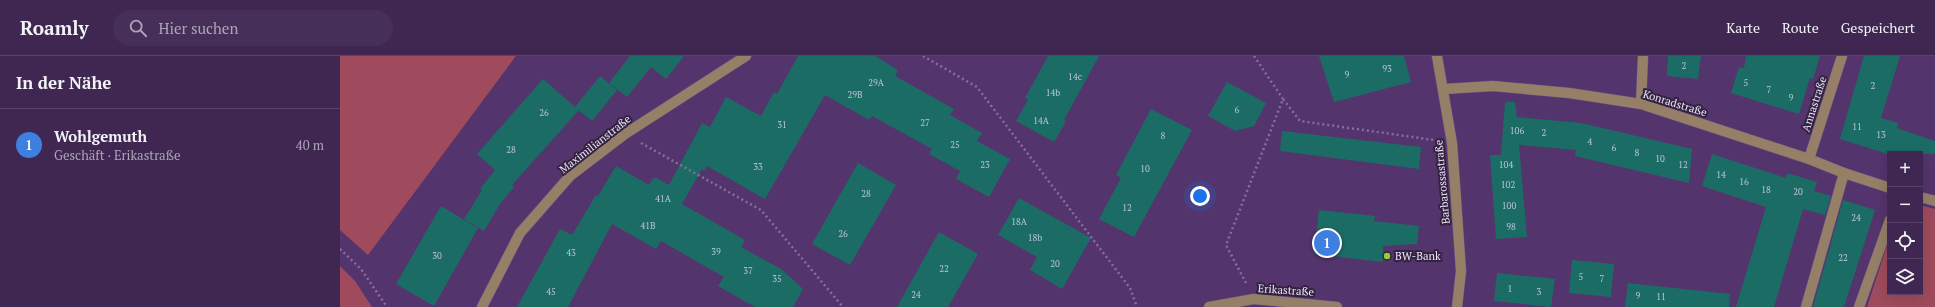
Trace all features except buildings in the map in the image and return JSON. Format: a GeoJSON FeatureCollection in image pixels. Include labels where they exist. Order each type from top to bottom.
{"type":"FeatureCollection","features":[{"type":"Feature","properties":{"kind":"street","name":"Maximilianstraße"},"geometry":{"type":"LineString","coordinates":[[482,307],[520,233],[570,176],[625,134],[746,56]]}},
{"type":"Feature","properties":{"kind":"street","name":"Barbarossastraße"},"geometry":{"type":"LineString","coordinates":[[1438,56],[1452,143],[1461,271],[1457,307]]}},
{"type":"Feature","properties":{"kind":"street"},"geometry":{"type":"LineString","coordinates":[[1641,104],[1643,56]]}},
{"type":"Feature","properties":{"kind":"street","name":"Annastraße"},"geometry":{"type":"LineString","coordinates":[[1809,159],[1842,56]]}},
{"type":"Feature","properties":{"kind":"street","name":"Konradstraße"},"geometry":{"type":"LineString","coordinates":[[1444,90],[1493,86],[1569,93],[1641,104],[1809,159],[1844,173],[1887,187]]}},
{"type":"Feature","properties":{"kind":"street"},"geometry":{"type":"LineString","coordinates":[[1806,307],[1844,173]]}},
{"type":"Feature","properties":{"kind":"street"},"geometry":{"type":"LineString","coordinates":[[1923,198],[1935,201]]}},
{"type":"Feature","properties":{"kind":"street"},"geometry":{"type":"LineString","coordinates":[[1860,307],[1889,223]]}},
{"type":"Feature","properties":{"kind":"street","name":"Erikastraße"},"geometry":{"type":"LineString","coordinates":[[1209,307],[1254,299],[1337,307]]}},
{"type":"Feature","properties":{"kind":"path"},"geometry":{"type":"LineString","coordinates":[[923,56],[977,88],[1130,288],[1136,307]]}},
{"type":"Feature","properties":{"kind":"path"},"geometry":{"type":"LineString","coordinates":[[1254,56],[1300,121],[1452,143]]}},
{"type":"Feature","properties":{"kind":"path"},"geometry":{"type":"LineString","coordinates":[[1254,299],[1226,245],[1283,99]]}},
{"type":"Feature","properties":{"kind":"path"},"geometry":{"type":"LineString","coordinates":[[625,134],[761,210],[843,307]]}},
{"type":"Feature","properties":{"kind":"path"},"geometry":{"type":"LineString","coordinates":[[340,249],[361,269],[387,307]]}},
{"type":"Feature","properties":{"kind":"shaded area"},"geometry":{"type":"Polygon","coordinates":[[[340,56],[516,56],[368,255],[340,230],[340,56]]]}},
{"type":"Feature","properties":{"kind":"shaded area"},"geometry":{"type":"Polygon","coordinates":[[[1923,206],[1935,209],[1935,307],[1867,307],[1887,245],[1887,295],[1923,295],[1923,206]]]}},
{"type":"Feature","properties":{"kind":"shaded area"},"geometry":{"type":"Polygon","coordinates":[[[340,266],[355,281],[372,307],[340,307],[340,266]]]}},
{"type":"Feature","properties":{"kind":"place","name":"Wohlgemuth"},"geometry":{"type":"Point","coordinates":[1327,243]}},
{"type":"Feature","properties":{"kind":"place","name":"BW-Bank"},"geometry":{"type":"Point","coordinates":[1387,256]}}]}
